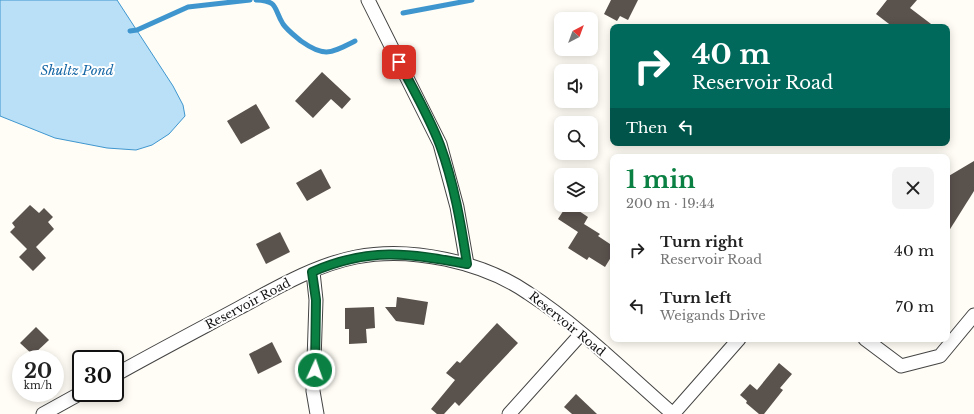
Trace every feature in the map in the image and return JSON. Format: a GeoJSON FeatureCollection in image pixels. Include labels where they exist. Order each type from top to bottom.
{"type":"FeatureCollection","features":[{"type":"Feature","properties":{"kind":"street"},"geometry":{"type":"LineString","coordinates":[[368,0],[440,144],[457,207],[467,264]]}},
{"type":"Feature","properties":{"kind":"street","name":"Reservoir Road"},"geometry":{"type":"LineString","coordinates":[[124,369],[288,283],[336,262],[373,254],[418,255],[467,264],[498,275],[528,292],[581,334],[673,414]]}},
{"type":"Feature","properties":{"kind":"street"},"geometry":{"type":"LineString","coordinates":[[312,272],[316,300],[314,399],[317,414]]}},
{"type":"Feature","properties":{"kind":"street"},"geometry":{"type":"LineString","coordinates":[[870,342],[901,366],[940,356],[974,315]]}},
{"type":"Feature","properties":{"kind":"street"},"geometry":{"type":"LineString","coordinates":[[509,414],[581,334]]}},
{"type":"Feature","properties":{"kind":"street"},"geometry":{"type":"LineString","coordinates":[[673,414],[736,342]]}},
{"type":"Feature","properties":{"kind":"street"},"geometry":{"type":"LineString","coordinates":[[43,414],[72,398]]}},
{"type":"Feature","properties":{"kind":"water","name":"Shultz Pond"},"geometry":{"type":"Polygon","coordinates":[[[0,0],[117,0],[173,86],[183,105],[185,116],[169,134],[152,145],[136,150],[107,148],[55,138],[0,116],[0,0]]]}},
{"type":"Feature","properties":{"kind":"building"},"geometry":{"type":"Polygon","coordinates":[[[611,0],[638,0],[628,20],[620,16],[617,21],[604,14],[611,0]]]}},
{"type":"Feature","properties":{"kind":"building"},"geometry":{"type":"Polygon","coordinates":[[[887,0],[917,0],[910,8],[931,24],[889,24],[876,14],[887,0]]]}},
{"type":"Feature","properties":{"kind":"building"},"geometry":{"type":"Polygon","coordinates":[[[322,72],[351,99],[342,109],[331,99],[313,118],[295,101],[322,72]]]}},
{"type":"Feature","properties":{"kind":"building"},"geometry":{"type":"Polygon","coordinates":[[[256,104],[270,128],[241,144],[227,121],[256,104]]]}},
{"type":"Feature","properties":{"kind":"building"},"geometry":{"type":"Polygon","coordinates":[[[974,161],[974,191],[950,229],[950,175],[974,161]]]}},
{"type":"Feature","properties":{"kind":"building"},"geometry":{"type":"Polygon","coordinates":[[[321,169],[331,188],[307,201],[296,183],[321,169]]]}},
{"type":"Feature","properties":{"kind":"building"},"geometry":{"type":"Polygon","coordinates":[[[30,205],[39,213],[44,208],[53,217],[48,222],[54,229],[36,247],[46,258],[33,271],[19,257],[27,249],[10,232],[15,227],[12,223],[30,205]]]}},
{"type":"Feature","properties":{"kind":"building"},"geometry":{"type":"Polygon","coordinates":[[[562,212],[580,212],[588,217],[584,224],[600,234],[598,236],[610,244],[610,259],[605,267],[589,257],[587,260],[568,248],[578,232],[558,219],[562,212]]]}},
{"type":"Feature","properties":{"kind":"building"},"geometry":{"type":"Polygon","coordinates":[[[280,232],[290,252],[266,264],[256,244],[280,232]]]}},
{"type":"Feature","properties":{"kind":"building"},"geometry":{"type":"Polygon","coordinates":[[[397,297],[428,302],[424,325],[396,321],[385,307],[396,307],[397,297]]]}},
{"type":"Feature","properties":{"kind":"building"},"geometry":{"type":"Polygon","coordinates":[[[374,307],[375,328],[366,329],[367,343],[349,344],[349,329],[345,329],[345,308],[374,307]]]}},
{"type":"Feature","properties":{"kind":"building"},"geometry":{"type":"Polygon","coordinates":[[[497,323],[518,343],[459,406],[455,402],[444,414],[437,414],[431,409],[455,380],[446,373],[457,361],[460,363],[497,323]]]}},
{"type":"Feature","properties":{"kind":"building"},"geometry":{"type":"Polygon","coordinates":[[[36,327],[49,340],[38,350],[28,350],[20,343],[36,327]]]}},
{"type":"Feature","properties":{"kind":"building"},"geometry":{"type":"Polygon","coordinates":[[[272,342],[282,362],[258,374],[249,354],[272,342]]]}},
{"type":"Feature","properties":{"kind":"building"},"geometry":{"type":"Polygon","coordinates":[[[779,363],[792,374],[780,388],[783,390],[764,414],[759,414],[746,403],[747,401],[740,395],[750,384],[757,390],[779,363]]]}},
{"type":"Feature","properties":{"kind":"building"},"geometry":{"type":"Polygon","coordinates":[[[576,394],[597,414],[572,414],[564,407],[576,394]]]}},
{"type":"Feature","properties":{"kind":"waterway"},"geometry":{"type":"LineString","coordinates":[[130,31],[137,30],[188,7],[250,0]]}},
{"type":"Feature","properties":{"kind":"waterway"},"geometry":{"type":"LineString","coordinates":[[256,0],[269,2],[272,4],[283,24],[301,41],[316,50],[322,52],[334,51],[355,41]]}},
{"type":"Feature","properties":{"kind":"waterway"},"geometry":{"type":"LineString","coordinates":[[403,13],[472,0]]}},
{"type":"Feature","properties":{"kind":"route"},"geometry":{"type":"LineString","coordinates":[[315,370],[316,286],[312,272],[336,262],[373,254],[418,255],[467,264],[457,207],[440,144],[399,62]]}}]}
